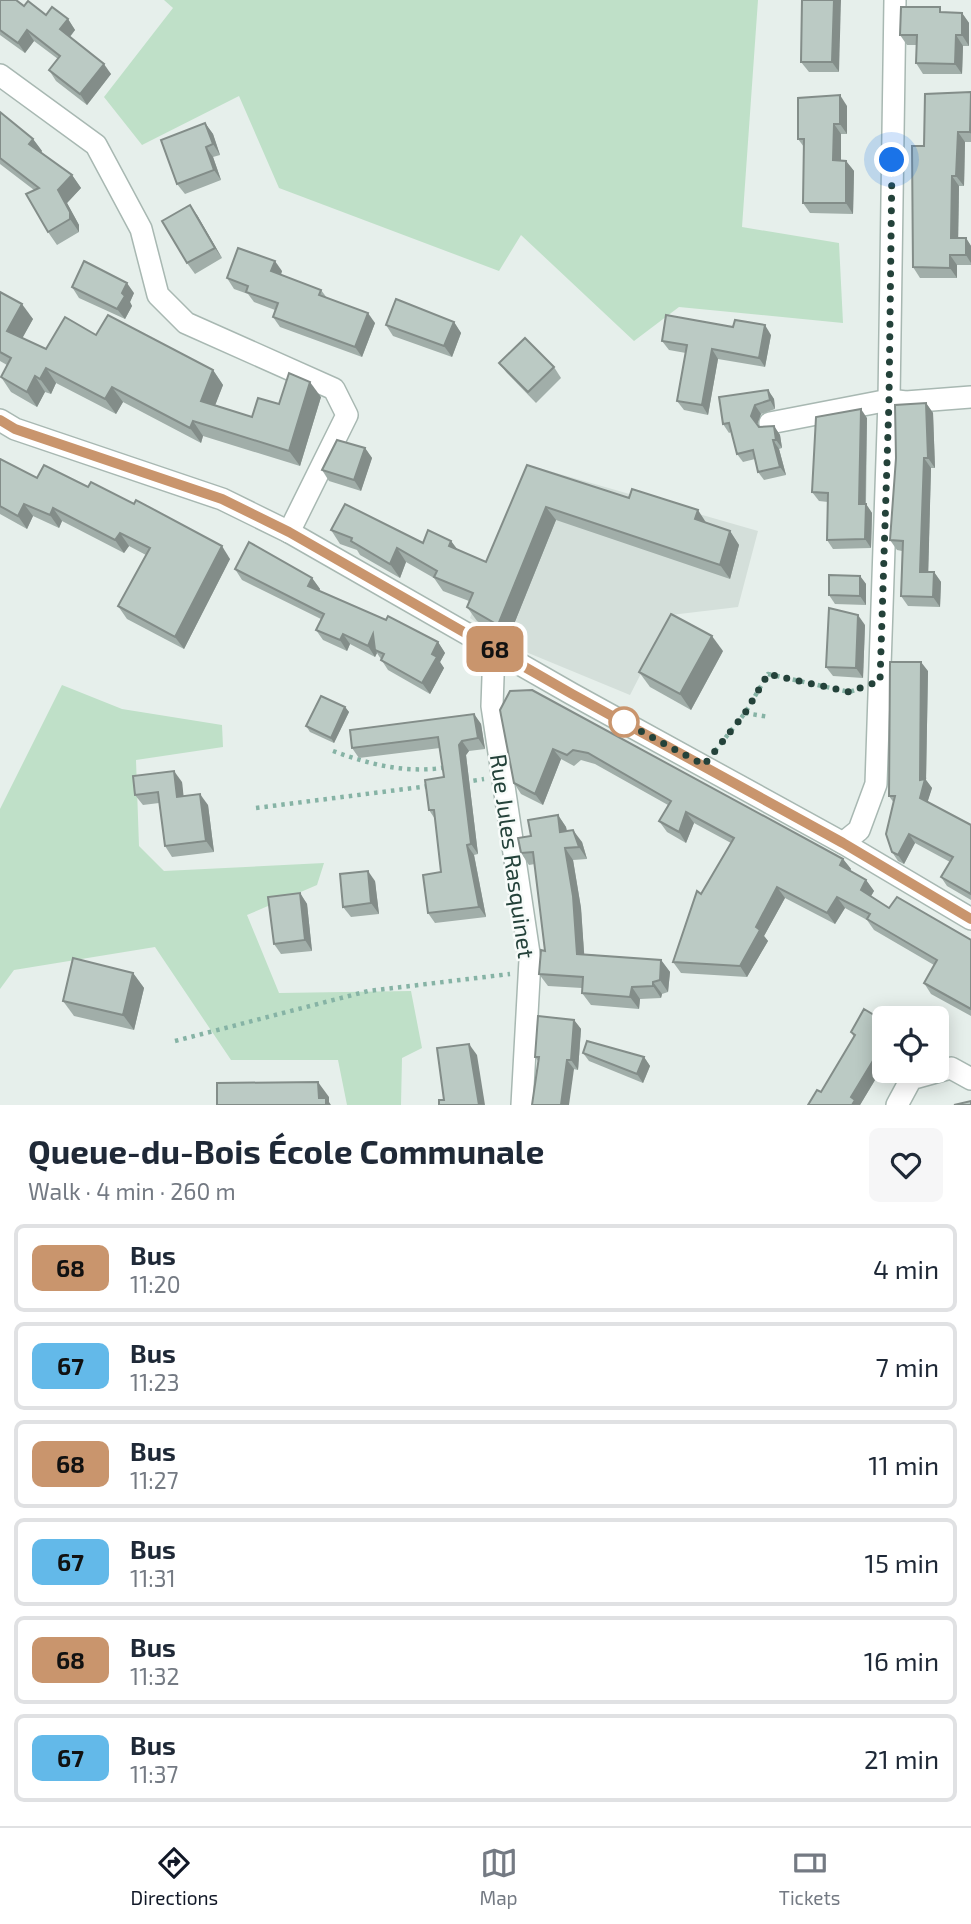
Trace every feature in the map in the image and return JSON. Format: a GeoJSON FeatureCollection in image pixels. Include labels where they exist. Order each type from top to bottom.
{"type":"FeatureCollection","features":[{"type":"Feature","properties":{"kind":"street"},"geometry":{"type":"LineString","coordinates":[[843,843],[859,830],[876,784],[885,447],[889,400],[895,0]]}},
{"type":"Feature","properties":{"kind":"street"},"geometry":{"type":"LineString","coordinates":[[0,75],[96,145],[141,229],[158,295],[186,323],[334,389],[347,415],[289,532]]}},
{"type":"Feature","properties":{"kind":"street"},"geometry":{"type":"LineString","coordinates":[[770,423],[889,400],[906,402],[971,397]]}},
{"type":"Feature","properties":{"kind":"street"},"geometry":{"type":"LineString","coordinates":[[0,420],[15,429],[222,499],[289,532],[843,843],[971,919]]}},
{"type":"Feature","properties":{"kind":"street","name":"Rue Jules Rasquinet"},"geometry":{"type":"LineString","coordinates":[[494,649],[492,706],[530,972],[522,1105]]}},
{"type":"Feature","properties":{"kind":"street"},"geometry":{"type":"LineString","coordinates":[[897,1105],[911,1079],[951,1068],[971,1079]]}},
{"type":"Feature","properties":{"kind":"path"},"geometry":{"type":"LineString","coordinates":[[704,765],[745,713],[768,674],[849,692],[880,681]]}},
{"type":"Feature","properties":{"kind":"path"},"geometry":{"type":"LineString","coordinates":[[745,713],[769,717]]}},
{"type":"Feature","properties":{"kind":"path"},"geometry":{"type":"LineString","coordinates":[[333,751],[367,764],[422,772],[461,765]]}},
{"type":"Feature","properties":{"kind":"path"},"geometry":{"type":"LineString","coordinates":[[461,782],[502,777]]}},
{"type":"Feature","properties":{"kind":"path"},"geometry":{"type":"LineString","coordinates":[[256,808],[434,786]]}},
{"type":"Feature","properties":{"kind":"path"},"geometry":{"type":"LineString","coordinates":[[175,1041],[368,991],[530,972]]}},
{"type":"Feature","properties":{"kind":"shaded area"},"geometry":{"type":"Polygon","coordinates":[[[532,466],[758,531],[738,607],[671,615],[630,695],[509,645],[470,618],[532,466]]]}},
{"type":"Feature","properties":{"kind":"green space"},"geometry":{"type":"Polygon","coordinates":[[[164,0],[758,0],[742,227],[839,243],[843,323],[679,307],[634,341],[521,235],[499,271],[279,188],[239,96],[142,145],[104,97],[173,8],[164,0]]]}},
{"type":"Feature","properties":{"kind":"green space"},"geometry":{"type":"Polygon","coordinates":[[[62,685],[122,709],[222,725],[223,747],[136,760],[139,846],[164,871],[324,863],[317,885],[247,915],[279,993],[411,991],[422,1048],[402,1058],[401,1105],[347,1105],[338,1060],[231,1060],[155,947],[14,970],[0,989],[0,809],[62,685]]]}},
{"type":"Feature","properties":{"kind":"building"},"geometry":{"type":"Polygon","coordinates":[[[0,0],[16,0],[24,6],[28,1],[46,15],[52,7],[68,19],[60,29],[104,64],[80,94],[49,70],[60,56],[27,30],[18,43],[0,30],[0,0]]]}},
{"type":"Feature","properties":{"kind":"building"},"geometry":{"type":"Polygon","coordinates":[[[802,0],[834,0],[832,62],[801,62],[802,0]]]}},
{"type":"Feature","properties":{"kind":"building"},"geometry":{"type":"Polygon","coordinates":[[[901,7],[940,7],[940,12],[962,13],[962,35],[956,35],[955,64],[916,63],[917,35],[900,35],[901,7]]]}},
{"type":"Feature","properties":{"kind":"building"},"geometry":{"type":"Polygon","coordinates":[[[971,92],[970,132],[958,132],[956,176],[952,176],[951,238],[966,238],[966,255],[950,255],[950,268],[913,267],[912,146],[924,146],[925,94],[971,92]]]}},
{"type":"Feature","properties":{"kind":"building"},"geometry":{"type":"Polygon","coordinates":[[[840,95],[840,124],[834,124],[833,160],[846,161],[846,203],[803,203],[804,139],[798,139],[798,98],[840,95]]]}},
{"type":"Feature","properties":{"kind":"building"},"geometry":{"type":"Polygon","coordinates":[[[0,112],[33,139],[29,144],[72,175],[58,190],[70,212],[70,219],[48,232],[26,194],[39,188],[0,158],[0,112]]]}},
{"type":"Feature","properties":{"kind":"building"},"geometry":{"type":"Polygon","coordinates":[[[205,123],[213,144],[206,147],[214,170],[177,184],[161,140],[205,123]]]}},
{"type":"Feature","properties":{"kind":"building"},"geometry":{"type":"Polygon","coordinates":[[[190,205],[215,248],[187,263],[162,221],[190,205]]]}},
{"type":"Feature","properties":{"kind":"building"},"geometry":{"type":"Polygon","coordinates":[[[238,248],[275,261],[271,271],[321,290],[319,295],[368,313],[355,347],[273,317],[278,303],[246,292],[248,286],[227,278],[238,248]]]}},
{"type":"Feature","properties":{"kind":"building"},"geometry":{"type":"Polygon","coordinates":[[[84,261],[127,283],[122,293],[125,296],[117,309],[72,287],[84,261]]]}},
{"type":"Feature","properties":{"kind":"building"},"geometry":{"type":"Polygon","coordinates":[[[0,292],[22,304],[7,331],[46,349],[65,317],[96,335],[108,315],[213,370],[201,401],[252,417],[258,398],[279,404],[289,373],[310,382],[289,451],[193,421],[190,428],[112,387],[105,399],[46,368],[40,379],[35,376],[27,392],[1,377],[11,358],[0,352],[0,292]]]}},
{"type":"Feature","properties":{"kind":"building"},"geometry":{"type":"Polygon","coordinates":[[[396,299],[454,322],[444,346],[386,325],[396,299]]]}},
{"type":"Feature","properties":{"kind":"building"},"geometry":{"type":"Polygon","coordinates":[[[666,315],[733,327],[735,320],[765,325],[759,358],[712,349],[702,405],[677,401],[687,345],[662,341],[666,315]]]}},
{"type":"Feature","properties":{"kind":"building"},"geometry":{"type":"Polygon","coordinates":[[[525,338],[554,367],[528,392],[499,363],[525,338]]]}},
{"type":"Feature","properties":{"kind":"building"},"geometry":{"type":"Polygon","coordinates":[[[768,390],[770,400],[755,405],[751,416],[759,427],[774,426],[776,440],[773,440],[780,467],[758,472],[753,450],[737,454],[729,423],[723,424],[719,397],[768,390]]]}},
{"type":"Feature","properties":{"kind":"building"},"geometry":{"type":"Polygon","coordinates":[[[926,403],[928,458],[924,458],[920,572],[934,572],[933,597],[901,596],[903,541],[890,540],[896,458],[895,405],[926,403]]]}},
{"type":"Feature","properties":{"kind":"building"},"geometry":{"type":"Polygon","coordinates":[[[861,409],[859,504],[866,504],[865,539],[827,540],[828,493],[812,492],[816,417],[861,409]]]}},
{"type":"Feature","properties":{"kind":"building"},"geometry":{"type":"Polygon","coordinates":[[[337,440],[365,448],[354,480],[322,470],[337,440]]]}},
{"type":"Feature","properties":{"kind":"building"},"geometry":{"type":"Polygon","coordinates":[[[0,459],[37,478],[44,465],[88,487],[91,482],[134,504],[136,500],[222,546],[175,637],[118,606],[150,548],[120,533],[115,540],[53,508],[50,515],[24,504],[18,516],[0,506],[0,459]]]}},
{"type":"Feature","properties":{"kind":"building"},"geometry":{"type":"Polygon","coordinates":[[[527,465],[629,498],[632,489],[698,510],[695,519],[730,531],[720,565],[546,507],[498,625],[467,607],[473,593],[434,577],[437,571],[397,548],[390,564],[351,541],[352,538],[331,530],[345,504],[423,543],[428,530],[451,541],[449,546],[486,562],[527,465]]]}},
{"type":"Feature","properties":{"kind":"building"},"geometry":{"type":"Polygon","coordinates":[[[249,542],[312,578],[308,586],[386,620],[388,616],[438,642],[432,654],[437,657],[422,683],[381,660],[384,654],[375,650],[373,634],[368,646],[343,634],[340,640],[316,630],[324,614],[235,569],[249,542]]]}},
{"type":"Feature","properties":{"kind":"building"},"geometry":{"type":"Polygon","coordinates":[[[829,575],[860,576],[860,596],[829,595],[829,575]]]}},
{"type":"Feature","properties":{"kind":"building"},"geometry":{"type":"Polygon","coordinates":[[[829,608],[858,615],[856,668],[826,667],[829,608]]]}},
{"type":"Feature","properties":{"kind":"building"},"geometry":{"type":"Polygon","coordinates":[[[671,614],[712,636],[680,694],[639,672],[671,614]]]}},
{"type":"Feature","properties":{"kind":"building"},"geometry":{"type":"Polygon","coordinates":[[[890,662],[921,662],[920,780],[925,779],[920,798],[971,825],[971,894],[941,877],[953,857],[909,834],[898,855],[892,852],[886,834],[895,796],[889,796],[890,662]]]}},
{"type":"Feature","properties":{"kind":"building"},"geometry":{"type":"Polygon","coordinates":[[[532,690],[843,859],[840,865],[866,880],[861,890],[889,908],[897,897],[971,940],[971,1009],[924,983],[937,960],[867,919],[870,914],[837,897],[827,913],[777,887],[756,927],[760,930],[740,966],[673,962],[697,891],[701,894],[734,838],[686,812],[679,832],[659,821],[671,801],[588,753],[573,750],[567,755],[553,749],[535,794],[514,783],[500,710],[510,691],[532,690]]]}},
{"type":"Feature","properties":{"kind":"building"},"geometry":{"type":"Polygon","coordinates":[[[321,696],[345,707],[331,738],[306,726],[321,696]]]}},
{"type":"Feature","properties":{"kind":"building"},"geometry":{"type":"Polygon","coordinates":[[[474,714],[478,738],[462,741],[459,745],[471,844],[467,845],[479,907],[428,913],[423,875],[441,872],[434,810],[429,810],[425,780],[444,777],[438,737],[352,748],[350,730],[474,714]]]}},
{"type":"Feature","properties":{"kind":"building"},"geometry":{"type":"Polygon","coordinates":[[[174,771],[177,797],[200,794],[206,841],[165,846],[158,792],[135,795],[133,776],[174,771]]]}},
{"type":"Feature","properties":{"kind":"building"},"geometry":{"type":"Polygon","coordinates":[[[558,815],[560,832],[573,830],[579,847],[565,848],[573,896],[577,954],[661,960],[660,980],[653,982],[653,986],[632,987],[630,997],[582,993],[583,977],[539,974],[541,950],[545,951],[533,852],[521,853],[518,838],[531,836],[528,820],[558,815]]]}},
{"type":"Feature","properties":{"kind":"building"},"geometry":{"type":"Polygon","coordinates":[[[368,871],[371,903],[343,907],[340,874],[368,871]]]}},
{"type":"Feature","properties":{"kind":"building"},"geometry":{"type":"Polygon","coordinates":[[[300,893],[305,940],[274,944],[268,897],[300,893]]]}},
{"type":"Feature","properties":{"kind":"building"},"geometry":{"type":"Polygon","coordinates":[[[73,958],[133,973],[123,1015],[63,1001],[73,958]]]}},
{"type":"Feature","properties":{"kind":"building"},"geometry":{"type":"Polygon","coordinates":[[[864,1009],[872,1014],[872,1062],[851,1097],[855,1100],[852,1105],[808,1105],[817,1090],[821,1092],[855,1035],[851,1032],[864,1009]]]}},
{"type":"Feature","properties":{"kind":"building"},"geometry":{"type":"Polygon","coordinates":[[[538,1016],[574,1020],[571,1060],[567,1060],[561,1105],[532,1105],[539,1057],[535,1057],[538,1016]]]}},
{"type":"Feature","properties":{"kind":"building"},"geometry":{"type":"Polygon","coordinates":[[[587,1041],[644,1057],[637,1074],[583,1053],[587,1041]]]}},
{"type":"Feature","properties":{"kind":"building"},"geometry":{"type":"Polygon","coordinates":[[[469,1044],[479,1105],[439,1105],[439,1100],[444,1100],[437,1048],[469,1044]]]}},
{"type":"Feature","properties":{"kind":"building"},"geometry":{"type":"Polygon","coordinates":[[[318,1082],[319,1098],[326,1098],[326,1105],[217,1105],[217,1083],[318,1082]]]}},
{"type":"Feature","properties":{"kind":"building"},"geometry":{"type":"Polygon","coordinates":[[[971,1101],[971,1105],[954,1105],[971,1101]]]}},
{"type":"Feature","properties":{"kind":"bus line","name":"68"},"geometry":{"type":"LineString","coordinates":[[0,420],[15,429],[222,499],[289,532],[572,694],[843,843],[971,919]]}},
{"type":"Feature","properties":{"kind":"route"},"geometry":{"type":"LineString","coordinates":[[624,722],[616,718],[704,765],[745,713],[768,674],[849,692],[880,681],[885,447],[889,400],[892,160]]}}]}
